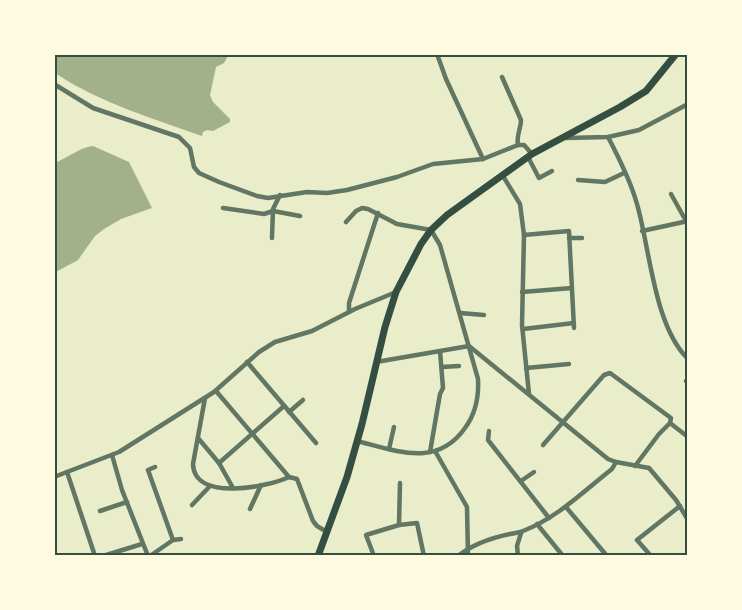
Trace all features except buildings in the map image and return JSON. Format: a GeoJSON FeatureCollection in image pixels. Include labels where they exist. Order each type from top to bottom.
{"type":"FeatureCollection","features":[{"type":"Feature","properties":{"kind":"main road"},"geometry":{"type":"LineString","coordinates":[[318,556],[357,441],[396,292],[414,255],[431,230],[447,215],[530,156],[646,92],[676,54]]}},
{"type":"Feature","properties":{"kind":"street"},"geometry":{"type":"LineString","coordinates":[[437,54],[483,159]]}},
{"type":"Feature","properties":{"kind":"street"},"geometry":{"type":"LineString","coordinates":[[502,77],[521,120],[521,127],[516,138],[518,145]]}},
{"type":"Feature","properties":{"kind":"street"},"geometry":{"type":"LineString","coordinates":[[54,84],[77,99],[108,114],[180,137],[190,148],[194,167],[207,177],[268,198],[347,190],[397,177],[433,164],[483,159],[518,145],[524,145],[539,178],[552,171]]}},
{"type":"Feature","properties":{"kind":"street"},"geometry":{"type":"LineString","coordinates":[[560,138],[608,137],[639,130],[688,104]]}},
{"type":"Feature","properties":{"kind":"street"},"geometry":{"type":"LineString","coordinates":[[608,137],[637,205],[652,276],[670,334],[678,349],[688,359]]}},
{"type":"Feature","properties":{"kind":"street"},"geometry":{"type":"LineString","coordinates":[[578,180],[605,182],[624,172]]}},
{"type":"Feature","properties":{"kind":"street"},"geometry":{"type":"LineString","coordinates":[[503,176],[520,204],[524,235],[523,329],[529,394]]}},
{"type":"Feature","properties":{"kind":"street"},"geometry":{"type":"LineString","coordinates":[[642,231],[687,221],[671,194]]}},
{"type":"Feature","properties":{"kind":"street"},"geometry":{"type":"LineString","coordinates":[[272,238],[273,211],[280,195]]}},
{"type":"Feature","properties":{"kind":"street"},"geometry":{"type":"LineString","coordinates":[[223,208],[264,214],[273,211],[300,216]]}},
{"type":"Feature","properties":{"kind":"street"},"geometry":{"type":"LineString","coordinates":[[346,222],[362,208],[378,213],[398,224],[431,230],[440,245],[478,379],[478,401],[473,415],[461,434],[445,448],[432,452],[405,453],[357,441]]}},
{"type":"Feature","properties":{"kind":"street"},"geometry":{"type":"LineString","coordinates":[[349,312],[349,303],[378,213]]}},
{"type":"Feature","properties":{"kind":"street"},"geometry":{"type":"LineString","coordinates":[[523,329],[574,326],[569,231],[524,235]]}},
{"type":"Feature","properties":{"kind":"street"},"geometry":{"type":"LineString","coordinates":[[569,238],[582,238]]}},
{"type":"Feature","properties":{"kind":"street"},"geometry":{"type":"LineString","coordinates":[[522,292],[572,288]]}},
{"type":"Feature","properties":{"kind":"street"},"geometry":{"type":"LineString","coordinates":[[54,477],[112,454],[205,398],[216,391],[247,362],[275,342],[312,332],[349,312],[396,292]]}},
{"type":"Feature","properties":{"kind":"street"},"geometry":{"type":"LineString","coordinates":[[460,313],[484,315]]}},
{"type":"Feature","properties":{"kind":"street"},"geometry":{"type":"LineString","coordinates":[[376,362],[469,346],[608,459],[650,468],[680,506],[688,520]]}},
{"type":"Feature","properties":{"kind":"street"},"geometry":{"type":"LineString","coordinates":[[440,351],[443,388],[440,394],[432,452],[467,507],[468,556]]}},
{"type":"Feature","properties":{"kind":"street"},"geometry":{"type":"LineString","coordinates":[[247,362],[316,443]]}},
{"type":"Feature","properties":{"kind":"street"},"geometry":{"type":"LineString","coordinates":[[526,368],[569,364]]}},
{"type":"Feature","properties":{"kind":"street"},"geometry":{"type":"LineString","coordinates":[[442,367],[459,366]]}},
{"type":"Feature","properties":{"kind":"street"},"geometry":{"type":"LineString","coordinates":[[543,445],[604,375],[610,373],[671,418],[670,423],[658,434],[635,466]]}},
{"type":"Feature","properties":{"kind":"street"},"geometry":{"type":"LineString","coordinates":[[216,391],[289,477]]}},
{"type":"Feature","properties":{"kind":"street"},"geometry":{"type":"LineString","coordinates":[[205,398],[194,471],[199,481],[210,486],[233,488],[261,485],[289,477],[297,479],[313,521],[327,532]]}},
{"type":"Feature","properties":{"kind":"street"},"geometry":{"type":"LineString","coordinates":[[289,412],[303,400]]}},
{"type":"Feature","properties":{"kind":"street"},"geometry":{"type":"LineString","coordinates":[[219,463],[284,406]]}},
{"type":"Feature","properties":{"kind":"street"},"geometry":{"type":"LineString","coordinates":[[670,423],[688,436]]}},
{"type":"Feature","properties":{"kind":"street"},"geometry":{"type":"LineString","coordinates":[[389,449],[394,427]]}},
{"type":"Feature","properties":{"kind":"street"},"geometry":{"type":"LineString","coordinates":[[489,431],[488,440],[549,518]]}},
{"type":"Feature","properties":{"kind":"street"},"geometry":{"type":"LineString","coordinates":[[198,438],[219,463],[233,488]]}},
{"type":"Feature","properties":{"kind":"street"},"geometry":{"type":"LineString","coordinates":[[112,454],[142,544],[149,556],[173,540],[181,539]]}},
{"type":"Feature","properties":{"kind":"street"},"geometry":{"type":"LineString","coordinates":[[458,556],[468,548],[489,539],[522,532],[549,518],[566,507],[616,462]]}},
{"type":"Feature","properties":{"kind":"street"},"geometry":{"type":"LineString","coordinates":[[154,466],[148,470],[173,540]]}},
{"type":"Feature","properties":{"kind":"street"},"geometry":{"type":"LineString","coordinates":[[67,472],[95,556]]}},
{"type":"Feature","properties":{"kind":"street"},"geometry":{"type":"LineString","coordinates":[[520,481],[534,472]]}},
{"type":"Feature","properties":{"kind":"street"},"geometry":{"type":"LineString","coordinates":[[399,525],[400,483]]}},
{"type":"Feature","properties":{"kind":"street"},"geometry":{"type":"LineString","coordinates":[[250,509],[261,485]]}},
{"type":"Feature","properties":{"kind":"street"},"geometry":{"type":"LineString","coordinates":[[192,505],[210,486]]}},
{"type":"Feature","properties":{"kind":"street"},"geometry":{"type":"LineString","coordinates":[[100,511],[127,502]]}},
{"type":"Feature","properties":{"kind":"street"},"geometry":{"type":"LineString","coordinates":[[651,556],[638,540],[680,506]]}},
{"type":"Feature","properties":{"kind":"street"},"geometry":{"type":"LineString","coordinates":[[566,507],[607,556]]}},
{"type":"Feature","properties":{"kind":"street"},"geometry":{"type":"LineString","coordinates":[[374,556],[366,535],[399,525],[417,523],[424,556]]}},
{"type":"Feature","properties":{"kind":"street"},"geometry":{"type":"LineString","coordinates":[[537,524],[563,556]]}},
{"type":"Feature","properties":{"kind":"street"},"geometry":{"type":"LineString","coordinates":[[518,556],[516,546],[522,532]]}},
{"type":"Feature","properties":{"kind":"street"},"geometry":{"type":"LineString","coordinates":[[103,556],[142,544]]}},
{"type":"Feature","properties":{"kind":"shaded area"},"geometry":{"type":"Polygon","coordinates":[[[54,54],[229,54],[224,63],[216,67],[210,95],[230,122],[213,131],[203,132],[202,136],[128,110],[92,94],[54,72],[54,54]]]}},
{"type":"Feature","properties":{"kind":"shaded area"},"geometry":{"type":"Polygon","coordinates":[[[93,146],[129,162],[152,208],[121,219],[104,229],[95,236],[78,260],[54,273],[54,163],[93,146]]]}}]}
